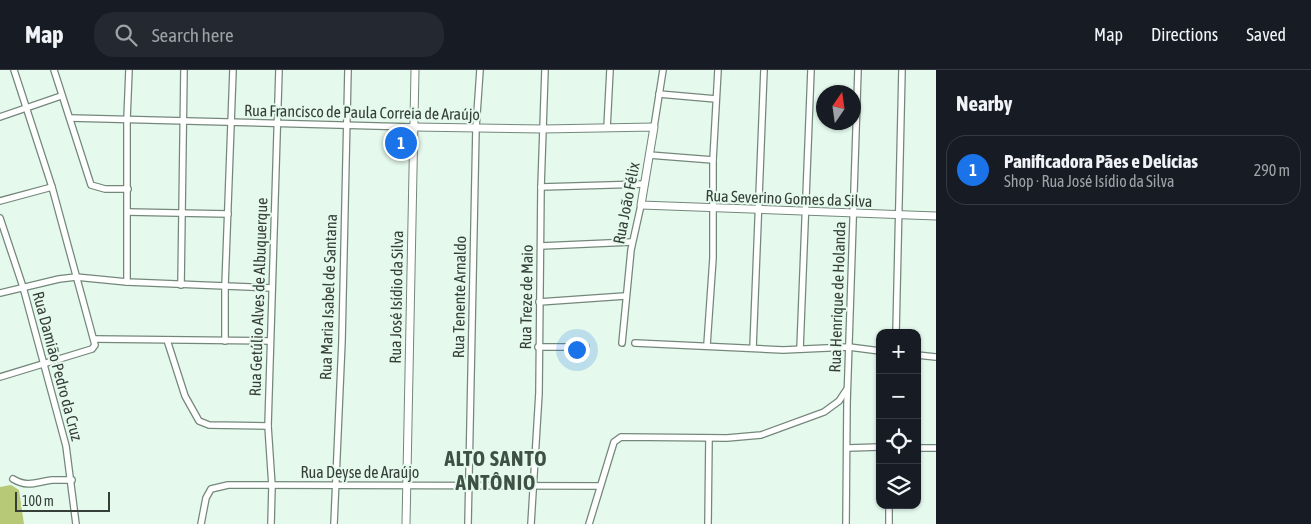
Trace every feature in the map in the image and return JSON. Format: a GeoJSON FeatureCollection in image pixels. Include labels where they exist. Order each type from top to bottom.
{"type":"FeatureCollection","features":[{"type":"Feature","properties":{"kind":"street"},"geometry":{"type":"LineString","coordinates":[[54,70],[91,184],[105,189],[128,189]]}},
{"type":"Feature","properties":{"kind":"street"},"geometry":{"type":"LineString","coordinates":[[127,282],[127,119],[129,70]]}},
{"type":"Feature","properties":{"kind":"street"},"geometry":{"type":"LineString","coordinates":[[180,286],[184,70]]}},
{"type":"Feature","properties":{"kind":"street"},"geometry":{"type":"LineString","coordinates":[[226,341],[225,286],[233,70]]}},
{"type":"Feature","properties":{"kind":"street","name":"Rua Getúlio Alves de Albuquerque"},"geometry":{"type":"LineString","coordinates":[[271,524],[272,486],[268,426],[279,70]]}},
{"type":"Feature","properties":{"kind":"street","name":"Rua Maria Isabel de Santana"},"geometry":{"type":"LineString","coordinates":[[334,524],[342,341],[348,70]]}},
{"type":"Feature","properties":{"kind":"street","name":"Rua José Isídio da Silva"},"geometry":{"type":"LineString","coordinates":[[406,524],[405,486],[415,70]]}},
{"type":"Feature","properties":{"kind":"street","name":"Rua Tenente Arnaldo"},"geometry":{"type":"LineString","coordinates":[[468,524],[476,128],[480,70]]}},
{"type":"Feature","properties":{"kind":"street","name":"Rua Treze de Maio"},"geometry":{"type":"LineString","coordinates":[[531,524],[539,393],[538,347],[545,70]]}},
{"type":"Feature","properties":{"kind":"street"},"geometry":{"type":"LineString","coordinates":[[607,128],[610,70]]}},
{"type":"Feature","properties":{"kind":"street","name":"Rua João Félix"},"geometry":{"type":"LineString","coordinates":[[622,343],[625,296],[632,242],[641,205],[664,70]]}},
{"type":"Feature","properties":{"kind":"street"},"geometry":{"type":"LineString","coordinates":[[707,345],[718,70]]}},
{"type":"Feature","properties":{"kind":"street"},"geometry":{"type":"LineString","coordinates":[[754,348],[764,70]]}},
{"type":"Feature","properties":{"kind":"street"},"geometry":{"type":"LineString","coordinates":[[800,349],[811,70]]}},
{"type":"Feature","properties":{"kind":"street","name":"Rua Henrique de Holanda"},"geometry":{"type":"LineString","coordinates":[[846,524],[849,347],[858,70]]}},
{"type":"Feature","properties":{"kind":"street"},"geometry":{"type":"LineString","coordinates":[[896,329],[902,70]]}},
{"type":"Feature","properties":{"kind":"street"},"geometry":{"type":"LineString","coordinates":[[0,377],[94,348],[95,339],[52,187],[15,71]]}},
{"type":"Feature","properties":{"kind":"street"},"geometry":{"type":"LineString","coordinates":[[659,94],[716,99]]}},
{"type":"Feature","properties":{"kind":"street"},"geometry":{"type":"LineString","coordinates":[[0,117],[28,109],[61,96]]}},
{"type":"Feature","properties":{"kind":"street","name":"Rua Francisco de Paula Correia de Araújo"},"geometry":{"type":"LineString","coordinates":[[70,118],[278,125],[543,129],[654,127]]}},
{"type":"Feature","properties":{"kind":"street"},"geometry":{"type":"LineString","coordinates":[[649,156],[713,160]]}},
{"type":"Feature","properties":{"kind":"street"},"geometry":{"type":"LineString","coordinates":[[541,187],[644,184]]}},
{"type":"Feature","properties":{"kind":"street"},"geometry":{"type":"LineString","coordinates":[[0,201],[52,187]]}},
{"type":"Feature","properties":{"kind":"street","name":"Rua Severino Gomes da Silva"},"geometry":{"type":"LineString","coordinates":[[641,205],[936,216]]}},
{"type":"Feature","properties":{"kind":"street"},"geometry":{"type":"LineString","coordinates":[[128,212],[228,214]]}},
{"type":"Feature","properties":{"kind":"street","name":"Rua Damião Pedro da Cruz"},"geometry":{"type":"LineString","coordinates":[[0,218],[22,287],[66,446],[72,480],[76,524]]}},
{"type":"Feature","properties":{"kind":"street"},"geometry":{"type":"LineString","coordinates":[[541,246],[632,242]]}},
{"type":"Feature","properties":{"kind":"street"},"geometry":{"type":"LineString","coordinates":[[0,293],[76,277],[180,286],[272,288]]}},
{"type":"Feature","properties":{"kind":"street"},"geometry":{"type":"LineString","coordinates":[[539,302],[625,296]]}},
{"type":"Feature","properties":{"kind":"street"},"geometry":{"type":"LineString","coordinates":[[95,339],[270,341]]}},
{"type":"Feature","properties":{"kind":"street"},"geometry":{"type":"LineString","coordinates":[[167,340],[185,396],[199,421],[209,425],[268,426]]}},
{"type":"Feature","properties":{"kind":"street"},"geometry":{"type":"LineString","coordinates":[[635,343],[800,349],[849,347],[876,350]]}},
{"type":"Feature","properties":{"kind":"street"},"geometry":{"type":"LineString","coordinates":[[538,347],[586,347]]}},
{"type":"Feature","properties":{"kind":"street"},"geometry":{"type":"LineString","coordinates":[[921,355],[936,357]]}},
{"type":"Feature","properties":{"kind":"street"},"geometry":{"type":"LineString","coordinates":[[589,524],[614,442],[626,435],[710,438],[761,436],[812,418],[834,406],[848,388]]}},
{"type":"Feature","properties":{"kind":"street"},"geometry":{"type":"LineString","coordinates":[[708,524],[710,438]]}},
{"type":"Feature","properties":{"kind":"street"},"geometry":{"type":"LineString","coordinates":[[848,448],[876,447]]}},
{"type":"Feature","properties":{"kind":"street"},"geometry":{"type":"LineString","coordinates":[[921,448],[936,448]]}},
{"type":"Feature","properties":{"kind":"street"},"geometry":{"type":"LineString","coordinates":[[13,480],[25,485],[33,485],[50,480],[72,480]]}},
{"type":"Feature","properties":{"kind":"street","name":"Rua Deyse de Araújo"},"geometry":{"type":"LineString","coordinates":[[201,524],[206,498],[211,489],[228,485],[600,486]]}},
{"type":"Feature","properties":{"kind":"street"},"geometry":{"type":"LineString","coordinates":[[889,509],[889,524]]}},
{"type":"Feature","properties":{"kind":"green space"},"geometry":{"type":"Polygon","coordinates":[[[11,485],[19,490],[24,524],[0,524],[0,487],[11,485]]]}},
{"type":"Feature","properties":{"kind":"place","name":"Panificadora Pães e Delícias"},"geometry":{"type":"Point","coordinates":[401,143]}},
{"type":"Feature","properties":{"kind":"district","name":"ALTO SANTO ANTÔNIO"},"geometry":{"type":"Point","coordinates":[496,470]}}]}
